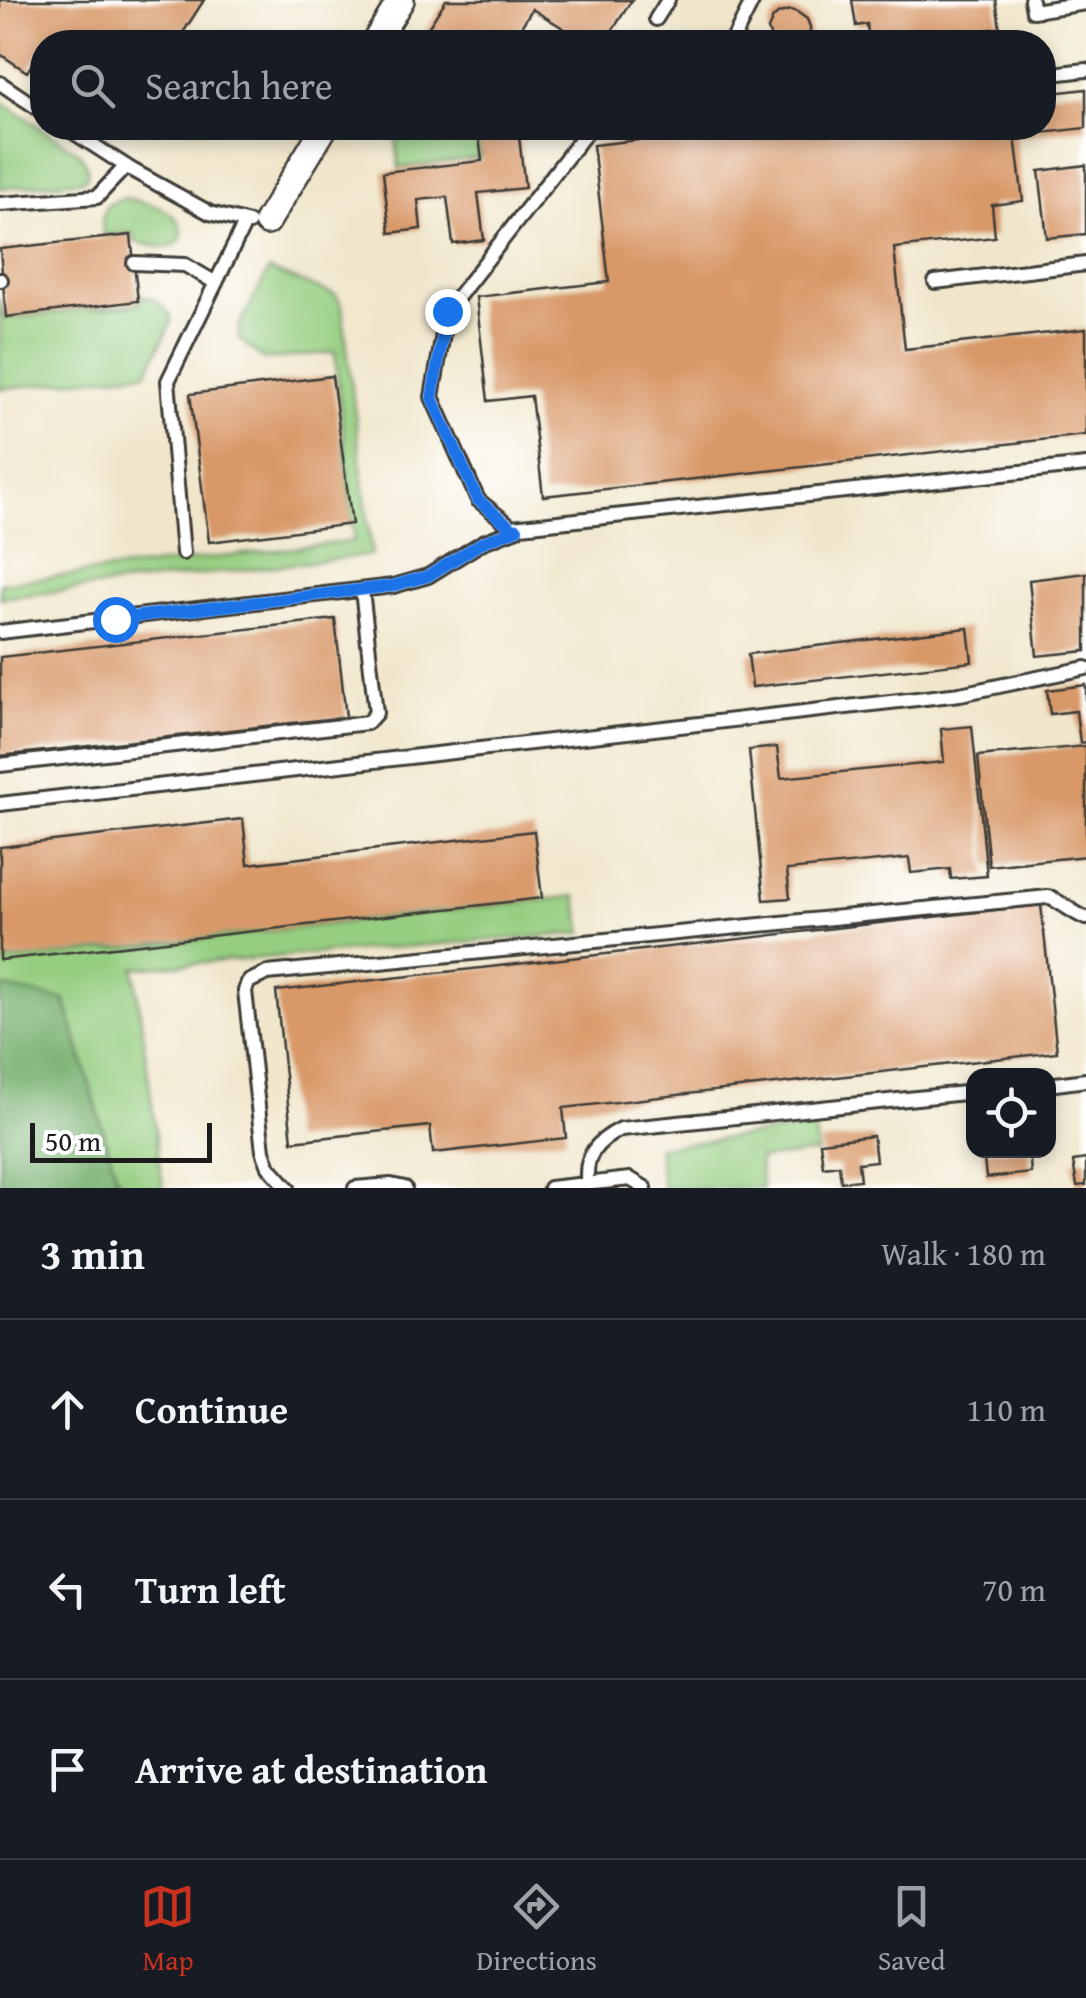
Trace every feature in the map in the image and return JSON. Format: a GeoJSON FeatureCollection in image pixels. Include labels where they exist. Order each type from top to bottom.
{"type":"FeatureCollection","features":[{"type":"Feature","properties":{"kind":"street"},"geometry":{"type":"LineString","coordinates":[[382,30],[401,0]]}},
{"type":"Feature","properties":{"kind":"street"},"geometry":{"type":"LineString","coordinates":[[256,223],[315,140]]}},
{"type":"Feature","properties":{"kind":"lane"},"geometry":{"type":"LineString","coordinates":[[656,19],[668,0]]}},
{"type":"Feature","properties":{"kind":"lane"},"geometry":{"type":"LineString","coordinates":[[738,30],[753,0]]}},
{"type":"Feature","properties":{"kind":"lane"},"geometry":{"type":"LineString","coordinates":[[1031,0],[1033,10],[1086,3]]}},
{"type":"Feature","properties":{"kind":"lane"},"geometry":{"type":"LineString","coordinates":[[1056,73],[1086,70]]}},
{"type":"Feature","properties":{"kind":"lane"},"geometry":{"type":"LineString","coordinates":[[0,83],[30,103]]}},
{"type":"Feature","properties":{"kind":"lane"},"geometry":{"type":"LineString","coordinates":[[86,140],[210,213],[256,223],[216,284],[168,381],[183,553]]}},
{"type":"Feature","properties":{"kind":"lane"},"geometry":{"type":"LineString","coordinates":[[517,529],[478,500],[432,398],[447,311],[581,140]]}},
{"type":"Feature","properties":{"kind":"lane"},"geometry":{"type":"LineString","coordinates":[[0,204],[97,197],[126,166]]}},
{"type":"Feature","properties":{"kind":"lane"},"geometry":{"type":"LineString","coordinates":[[134,263],[186,265],[216,284]]}},
{"type":"Feature","properties":{"kind":"lane"},"geometry":{"type":"LineString","coordinates":[[936,282],[1086,264]]}},
{"type":"Feature","properties":{"kind":"lane"},"geometry":{"type":"LineString","coordinates":[[0,632],[392,586],[428,576],[483,542],[517,529],[1086,465]]}},
{"type":"Feature","properties":{"kind":"lane"},"geometry":{"type":"LineString","coordinates":[[0,766],[367,723],[376,713],[362,590]]}},
{"type":"Feature","properties":{"kind":"lane"},"geometry":{"type":"LineString","coordinates":[[0,804],[960,694],[1086,668]]}},
{"type":"Feature","properties":{"kind":"lane"},"geometry":{"type":"LineString","coordinates":[[288,1188],[269,1168],[263,1150],[246,991],[248,982],[256,976],[1048,897],[1086,918]]}},
{"type":"Feature","properties":{"kind":"lane"},"geometry":{"type":"LineString","coordinates":[[1056,1084],[1086,1080]]}},
{"type":"Feature","properties":{"kind":"lane"},"geometry":{"type":"LineString","coordinates":[[588,1184],[588,1157],[596,1145],[621,1129],[966,1093]]}},
{"type":"Feature","properties":{"kind":"lane"},"geometry":{"type":"LineString","coordinates":[[550,1188],[630,1179],[646,1188]]}},
{"type":"Feature","properties":{"kind":"lane"},"geometry":{"type":"LineString","coordinates":[[356,1188],[391,1184],[405,1188]]}},
{"type":"Feature","properties":{"kind":"green space"},"geometry":{"type":"Polygon","coordinates":[[[0,101],[30,121],[30,140],[59,140],[79,153],[87,167],[83,180],[0,188],[0,101]]]}},
{"type":"Feature","properties":{"kind":"green space"},"geometry":{"type":"Polygon","coordinates":[[[396,140],[478,140],[480,158],[399,168],[396,140]]]}},
{"type":"Feature","properties":{"kind":"green space"},"geometry":{"type":"Polygon","coordinates":[[[124,198],[171,214],[182,233],[176,245],[147,245],[134,241],[133,233],[103,235],[106,206],[124,198]]]}},
{"type":"Feature","properties":{"kind":"green space"},"geometry":{"type":"Polygon","coordinates":[[[269,270],[336,295],[342,306],[372,555],[0,598],[0,583],[354,541],[335,352],[264,360],[239,339],[238,328],[269,270]]]}},
{"type":"Feature","properties":{"kind":"green space"},"geometry":{"type":"Polygon","coordinates":[[[141,295],[156,300],[171,315],[171,323],[147,372],[0,389],[0,297],[4,319],[139,304],[141,295]]]}},
{"type":"Feature","properties":{"kind":"green space"},"geometry":{"type":"Polygon","coordinates":[[[576,896],[583,933],[134,968],[163,1188],[120,1188],[65,1000],[0,987],[0,962],[576,896]]]}},
{"type":"Feature","properties":{"kind":"green space"},"geometry":{"type":"Polygon","coordinates":[[[0,987],[65,1000],[120,1188],[0,1188],[0,987]]]}},
{"type":"Feature","properties":{"kind":"green space"},"geometry":{"type":"Polygon","coordinates":[[[815,1127],[817,1153],[759,1159],[762,1188],[662,1188],[658,1147],[815,1127]]]}},
{"type":"Feature","properties":{"kind":"building"},"geometry":{"type":"Polygon","coordinates":[[[0,0],[204,0],[185,30],[30,30],[27,72],[0,54],[0,0]]]}},
{"type":"Feature","properties":{"kind":"building"},"geometry":{"type":"Polygon","coordinates":[[[446,0],[632,0],[613,30],[566,30],[532,9],[519,30],[427,30],[446,0]]]}},
{"type":"Feature","properties":{"kind":"building"},"geometry":{"type":"Polygon","coordinates":[[[852,0],[996,0],[1000,28],[868,30],[867,24],[856,26],[852,0]]]}},
{"type":"Feature","properties":{"kind":"building"},"geometry":{"type":"Polygon","coordinates":[[[797,12],[807,19],[810,30],[768,30],[779,13],[797,12]]]}},
{"type":"Feature","properties":{"kind":"building"},"geometry":{"type":"Polygon","coordinates":[[[1086,89],[1086,128],[1056,131],[1056,93],[1086,89]]]}},
{"type":"Feature","properties":{"kind":"building"},"geometry":{"type":"Polygon","coordinates":[[[479,140],[519,140],[525,188],[478,193],[484,240],[453,244],[447,197],[418,200],[421,229],[390,233],[383,172],[482,161],[479,140]]]}},
{"type":"Feature","properties":{"kind":"building"},"geometry":{"type":"Polygon","coordinates":[[[638,140],[1015,140],[1023,201],[992,205],[995,237],[894,248],[905,349],[1086,329],[1086,435],[543,496],[531,396],[488,401],[476,297],[609,282],[593,145],[638,140]]]}},
{"type":"Feature","properties":{"kind":"building"},"geometry":{"type":"Polygon","coordinates":[[[1086,165],[1086,234],[1047,238],[1039,171],[1086,165]]]}},
{"type":"Feature","properties":{"kind":"building"},"geometry":{"type":"Polygon","coordinates":[[[131,235],[138,301],[6,317],[0,249],[131,235]]]}},
{"type":"Feature","properties":{"kind":"building"},"geometry":{"type":"Polygon","coordinates":[[[332,376],[352,524],[209,542],[190,394],[332,376]]]}},
{"type":"Feature","properties":{"kind":"building"},"geometry":{"type":"Polygon","coordinates":[[[1086,573],[1086,651],[1037,656],[1029,580],[1086,573]]]}},
{"type":"Feature","properties":{"kind":"building"},"geometry":{"type":"Polygon","coordinates":[[[335,619],[346,717],[0,756],[0,657],[335,619]]]}},
{"type":"Feature","properties":{"kind":"building"},"geometry":{"type":"Polygon","coordinates":[[[968,628],[972,662],[752,687],[748,654],[968,628]]]}},
{"type":"Feature","properties":{"kind":"building"},"geometry":{"type":"Polygon","coordinates":[[[1086,685],[1086,742],[1080,743],[1076,711],[1050,714],[1047,690],[1086,685]]]}},
{"type":"Feature","properties":{"kind":"building"},"geometry":{"type":"Polygon","coordinates":[[[972,726],[987,876],[951,879],[950,869],[911,873],[909,858],[787,870],[790,898],[764,900],[749,750],[777,747],[781,778],[944,762],[941,729],[972,726]]]}},
{"type":"Feature","properties":{"kind":"building"},"geometry":{"type":"Polygon","coordinates":[[[1086,746],[1086,856],[989,866],[978,756],[1086,746]]]}},
{"type":"Feature","properties":{"kind":"building"},"geometry":{"type":"Polygon","coordinates":[[[243,819],[248,864],[534,831],[542,898],[0,960],[0,847],[243,819]]]}},
{"type":"Feature","properties":{"kind":"building"},"geometry":{"type":"Polygon","coordinates":[[[1041,905],[1057,1052],[563,1108],[566,1138],[433,1153],[430,1126],[292,1141],[276,991],[1041,905]]]}},
{"type":"Feature","properties":{"kind":"building"},"geometry":{"type":"Polygon","coordinates":[[[873,1136],[876,1161],[858,1163],[860,1180],[841,1182],[839,1165],[823,1167],[820,1142],[873,1136]]]}},
{"type":"Feature","properties":{"kind":"building"},"geometry":{"type":"Polygon","coordinates":[[[984,1158],[1030,1158],[1031,1173],[986,1178],[984,1158]]]}},
{"type":"Feature","properties":{"kind":"building"},"geometry":{"type":"Polygon","coordinates":[[[1086,1159],[1086,1185],[1077,1186],[1073,1161],[1086,1159]]]}},
{"type":"Feature","properties":{"kind":"route"},"geometry":{"type":"LineString","coordinates":[[115,619],[392,586],[428,576],[483,542],[517,529],[478,500],[432,398],[447,311]]}}]}
